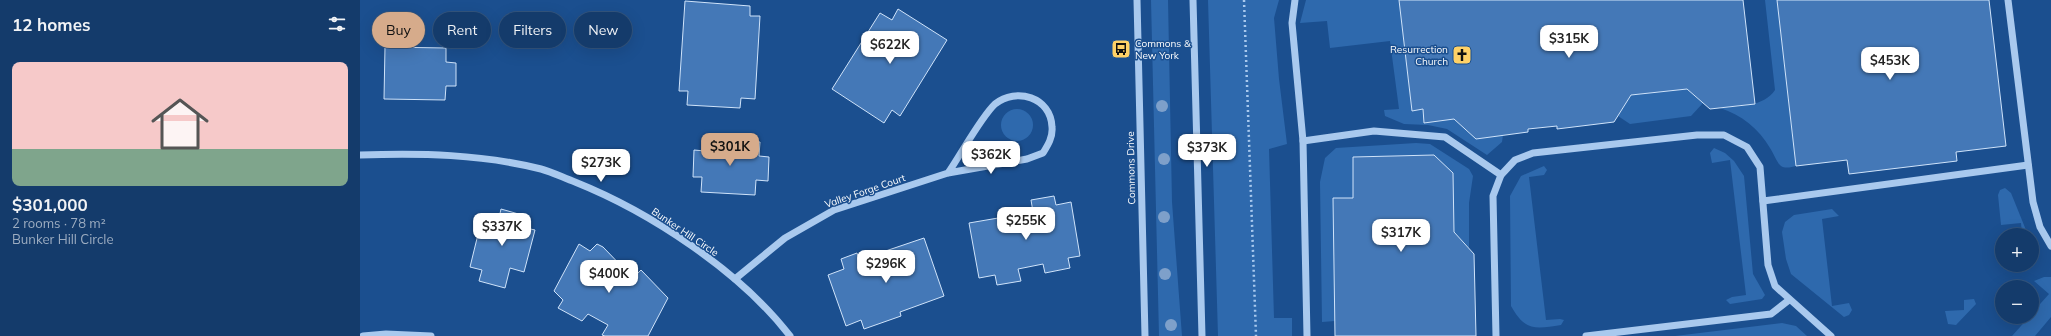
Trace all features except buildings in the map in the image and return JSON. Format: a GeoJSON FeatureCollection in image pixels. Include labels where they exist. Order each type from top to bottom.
{"type":"FeatureCollection","features":[{"type":"Feature","properties":{"kind":"street","name":"Commons Drive"},"geometry":{"type":"LineString","coordinates":[[1137,0],[1145,336]]}},
{"type":"Feature","properties":{"kind":"street"},"geometry":{"type":"LineString","coordinates":[[1193,0],[1202,336]]}},
{"type":"Feature","properties":{"kind":"street"},"geometry":{"type":"LineString","coordinates":[[1295,0],[1292,23],[1303,140],[1307,336]]}},
{"type":"Feature","properties":{"kind":"street"},"geometry":{"type":"LineString","coordinates":[[2008,0],[2033,202],[2040,227],[2051,246]]}},
{"type":"Feature","properties":{"kind":"street","name":"Valley Forge Court"},"geometry":{"type":"LineString","coordinates":[[735,279],[785,238],[834,210],[948,173],[1027,159],[1043,153],[1050,140],[1052,128],[1050,117],[1042,104],[1030,96],[1016,95],[996,104],[986,115],[948,173]]}},
{"type":"Feature","properties":{"kind":"street"},"geometry":{"type":"LineString","coordinates":[[1303,140],[1374,131],[1445,137],[1501,174]]}},
{"type":"Feature","properties":{"kind":"street"},"geometry":{"type":"LineString","coordinates":[[1496,336],[1493,196],[1501,174],[1515,160],[1533,153],[1682,137],[1724,135],[1747,147],[1760,167],[1768,265],[1775,286],[1831,336]]}},
{"type":"Feature","properties":{"kind":"street","name":"Bunker Hill Circle"},"geometry":{"type":"LineString","coordinates":[[360,155],[413,153],[482,157],[542,170],[610,196],[671,232],[735,279],[790,336]]}},
{"type":"Feature","properties":{"kind":"street"},"geometry":{"type":"LineString","coordinates":[[1763,201],[2028,165]]}},
{"type":"Feature","properties":{"kind":"street"},"geometry":{"type":"LineString","coordinates":[[1586,336],[1771,314],[1790,300]]}},
{"type":"Feature","properties":{"kind":"street"},"geometry":{"type":"LineString","coordinates":[[363,336],[386,334],[431,336]]}},
{"type":"Feature","properties":{"kind":"path"},"geometry":{"type":"LineString","coordinates":[[1244,0],[1256,336]]}},
{"type":"Feature","properties":{"kind":"shaded area"},"geometry":{"type":"Polygon","coordinates":[[[1151,0],[1168,0],[1172,202],[1182,336],[1159,336],[1151,0]]]}},
{"type":"Feature","properties":{"kind":"shaded area"},"geometry":{"type":"Polygon","coordinates":[[[1208,0],[1279,0],[1274,18],[1279,79],[1287,144],[1269,149],[1274,318],[1292,318],[1292,336],[1218,336],[1208,0]]]}},
{"type":"Feature","properties":{"kind":"shaded area"},"geometry":{"type":"Polygon","coordinates":[[[1306,0],[1399,0],[1412,111],[1423,109],[1424,123],[1454,119],[1476,139],[1503,135],[1502,142],[1487,155],[1447,129],[1428,125],[1404,124],[1385,116],[1384,110],[1399,109],[1390,41],[1330,48],[1327,21],[1300,23],[1306,0]]]}},
{"type":"Feature","properties":{"kind":"shaded area"},"geometry":{"type":"Polygon","coordinates":[[[1765,0],[1777,0],[1796,166],[1791,167],[1784,167],[1780,165],[1760,134],[1749,123],[1735,114],[1720,108],[1758,103],[1770,96],[1775,90],[1765,0]]]}},
{"type":"Feature","properties":{"kind":"shaded area"},"geometry":{"type":"Polygon","coordinates":[[[1687,89],[1703,103],[1691,116],[1630,124],[1618,116],[1631,95],[1687,89]]]}},
{"type":"Feature","properties":{"kind":"shaded area"},"geometry":{"type":"Polygon","coordinates":[[[1014,109],[1020,109],[1029,113],[1033,125],[1029,137],[1020,141],[1014,141],[1005,137],[1001,128],[1001,122],[1005,113],[1014,109]]]}},
{"type":"Feature","properties":{"kind":"shaded area"},"geometry":{"type":"Polygon","coordinates":[[[1416,143],[1430,144],[1469,169],[1473,176],[1469,203],[1469,248],[1454,232],[1434,155],[1353,157],[1353,198],[1333,199],[1335,321],[1322,322],[1320,182],[1325,158],[1336,148],[1416,143]]]}},
{"type":"Feature","properties":{"kind":"shaded area"},"geometry":{"type":"Polygon","coordinates":[[[1714,148],[1725,153],[1734,161],[1744,176],[1753,274],[1765,295],[1762,299],[1730,304],[1726,300],[1732,297],[1746,295],[1730,160],[1712,163],[1710,153],[1714,148]]]}},
{"type":"Feature","properties":{"kind":"shaded area"},"geometry":{"type":"Polygon","coordinates":[[[1544,166],[1547,170],[1544,175],[1529,177],[1546,320],[1564,320],[1561,325],[1537,327],[1526,324],[1521,320],[1511,306],[1510,196],[1521,176],[1544,166]]]}},
{"type":"Feature","properties":{"kind":"shaded area"},"geometry":{"type":"Polygon","coordinates":[[[2005,188],[2011,193],[2025,228],[2021,228],[2021,223],[2001,225],[1998,195],[2000,190],[2005,188]]]}},
{"type":"Feature","properties":{"kind":"shaded area"},"geometry":{"type":"Polygon","coordinates":[[[1832,209],[1839,216],[1822,219],[1832,306],[1849,303],[1852,310],[1849,315],[1844,317],[1791,274],[1786,259],[1782,232],[1785,222],[1794,215],[1832,209]]]}},
{"type":"Feature","properties":{"kind":"shaded area"},"geometry":{"type":"Polygon","coordinates":[[[2044,277],[2051,277],[2051,317],[2035,336],[2012,336],[2023,324],[2039,324],[2039,305],[2049,294],[2039,285],[2039,280],[2036,280],[2044,277]]]}},
{"type":"Feature","properties":{"kind":"shaded area"},"geometry":{"type":"Polygon","coordinates":[[[1974,299],[1976,304],[1956,325],[1948,324],[1945,311],[1964,310],[1964,300],[1974,299]]]}},
{"type":"Feature","properties":{"kind":"shaded area"},"geometry":{"type":"Polygon","coordinates":[[[1782,323],[1796,326],[1807,336],[1675,336],[1782,323]]]}},
{"type":"Feature","properties":{"kind":"place","name":"Commons & New York"},"geometry":{"type":"Point","coordinates":[1121,49]}},
{"type":"Feature","properties":{"kind":"place","name":"Resurrection Church"},"geometry":{"type":"Point","coordinates":[1462,55]}}]}
